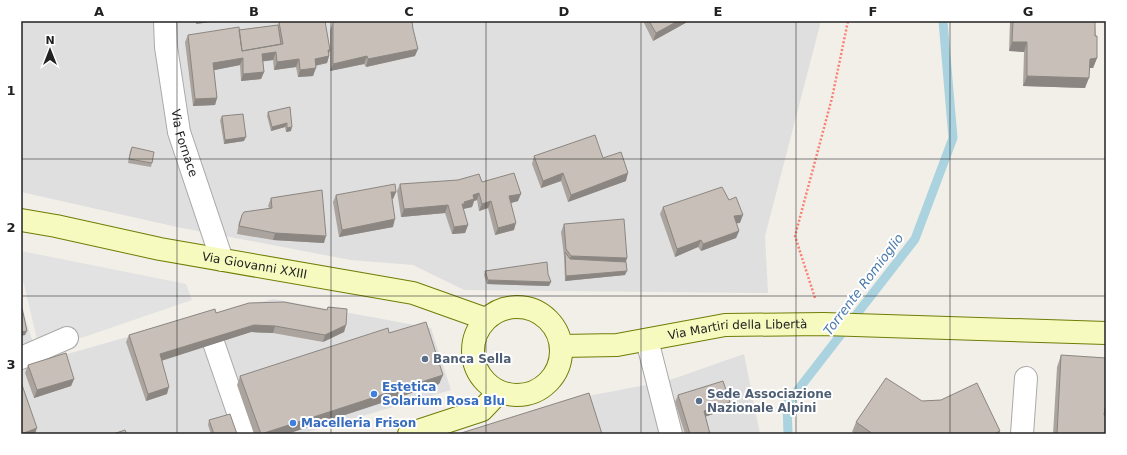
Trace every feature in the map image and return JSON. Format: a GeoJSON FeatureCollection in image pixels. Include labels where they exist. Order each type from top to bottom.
{"type":"FeatureCollection","features":[{"type":"Feature","properties":{"kind":"main road","name":"Via Giovanni XXIII"},"geometry":{"type":"LineString","coordinates":[[21,220],[56,226],[160,249],[413,293],[486,319]]}},
{"type":"Feature","properties":{"kind":"main road"},"geometry":{"type":"LineString","coordinates":[[511,307],[525,307],[538,312],[550,321],[558,332],[562,346],[561,359],[557,372],[549,382],[538,391],[526,395],[512,396],[499,392],[487,384],[478,373],[473,360],[472,345],[477,331],[486,319],[498,311],[511,307]]}},
{"type":"Feature","properties":{"kind":"main road","name":"Via Martiri della Libertà"},"geometry":{"type":"LineString","coordinates":[[562,346],[617,345],[725,325],[824,324],[1106,333]]}},
{"type":"Feature","properties":{"kind":"main road"},"geometry":{"type":"LineString","coordinates":[[409,434],[482,410],[499,392]]}},
{"type":"Feature","properties":{"kind":"street","name":"Via Fornace"},"geometry":{"type":"LineString","coordinates":[[164,21],[166,48],[179,132],[222,260]]}},
{"type":"Feature","properties":{"kind":"street"},"geometry":{"type":"LineString","coordinates":[[21,358],[67,338]]}},
{"type":"Feature","properties":{"kind":"street"},"geometry":{"type":"LineString","coordinates":[[647,340],[671,434]]}},
{"type":"Feature","properties":{"kind":"street"},"geometry":{"type":"LineString","coordinates":[[214,344],[244,434]]}},
{"type":"Feature","properties":{"kind":"street"},"geometry":{"type":"LineString","coordinates":[[1022,434],[1026,378]]}},
{"type":"Feature","properties":{"kind":"path"},"geometry":{"type":"LineString","coordinates":[[824,324],[795,236],[832,98],[848,21]]}},
{"type":"Feature","properties":{"kind":"shaded area"},"geometry":{"type":"Polygon","coordinates":[[[21,21],[821,21],[765,236],[768,293],[464,290],[413,265],[351,260],[177,227],[21,192],[21,21]]]}},
{"type":"Feature","properties":{"kind":"shaded area"},"geometry":{"type":"Polygon","coordinates":[[[21,251],[186,284],[192,300],[40,352],[21,272],[21,251]]]}},
{"type":"Feature","properties":{"kind":"shaded area"},"geometry":{"type":"Polygon","coordinates":[[[273,299],[431,328],[451,390],[301,434],[21,434],[21,304],[39,362],[191,319],[273,299]]]}},
{"type":"Feature","properties":{"kind":"shaded area"},"geometry":{"type":"Polygon","coordinates":[[[744,354],[760,434],[463,434],[577,398],[667,381],[744,354]]]}},
{"type":"Feature","properties":{"kind":"building"},"geometry":{"type":"Polygon","coordinates":[[[325,21],[330,50],[328,50],[329,56],[315,59],[316,68],[300,70],[299,59],[277,62],[276,52],[262,54],[264,72],[243,74],[243,58],[213,63],[217,98],[195,99],[188,35],[239,27],[242,51],[283,44],[279,22],[325,21]]]}},
{"type":"Feature","properties":{"kind":"building"},"geometry":{"type":"Polygon","coordinates":[[[412,21],[418,49],[368,59],[367,56],[333,64],[333,22],[412,21]]]}},
{"type":"Feature","properties":{"kind":"building"},"geometry":{"type":"Polygon","coordinates":[[[649,21],[678,21],[656,33],[649,21]]]}},
{"type":"Feature","properties":{"kind":"building"},"geometry":{"type":"Polygon","coordinates":[[[1013,21],[1095,21],[1097,58],[1090,59],[1089,78],[1027,76],[1027,42],[1012,42],[1013,21]]]}},
{"type":"Feature","properties":{"kind":"building"},"geometry":{"type":"Polygon","coordinates":[[[278,25],[281,44],[242,51],[239,30],[278,25]]]}},
{"type":"Feature","properties":{"kind":"building"},"geometry":{"type":"Polygon","coordinates":[[[290,107],[292,127],[287,128],[287,123],[272,127],[268,112],[290,107]]]}},
{"type":"Feature","properties":{"kind":"building"},"geometry":{"type":"Polygon","coordinates":[[[243,114],[246,137],[225,140],[222,116],[243,114]]]}},
{"type":"Feature","properties":{"kind":"building"},"geometry":{"type":"Polygon","coordinates":[[[595,135],[603,158],[621,152],[628,173],[571,195],[563,173],[543,181],[534,156],[595,135]]]}},
{"type":"Feature","properties":{"kind":"building"},"geometry":{"type":"Polygon","coordinates":[[[132,147],[154,152],[152,163],[129,159],[132,147]]]}},
{"type":"Feature","properties":{"kind":"building"},"geometry":{"type":"Polygon","coordinates":[[[514,173],[521,194],[509,196],[516,223],[498,228],[491,201],[482,204],[479,193],[473,195],[474,199],[462,204],[468,225],[454,227],[448,205],[404,209],[400,184],[458,180],[479,174],[482,182],[514,173]]]}},
{"type":"Feature","properties":{"kind":"building"},"geometry":{"type":"Polygon","coordinates":[[[395,184],[396,192],[391,192],[395,219],[342,230],[336,195],[395,184]]]}},
{"type":"Feature","properties":{"kind":"building"},"geometry":{"type":"Polygon","coordinates":[[[722,187],[729,200],[736,197],[743,215],[734,216],[739,231],[703,244],[701,240],[677,249],[663,207],[722,187]]]}},
{"type":"Feature","properties":{"kind":"building"},"geometry":{"type":"Polygon","coordinates":[[[322,190],[326,236],[275,233],[239,226],[244,212],[272,208],[271,198],[322,190]]]}},
{"type":"Feature","properties":{"kind":"building"},"geometry":{"type":"Polygon","coordinates":[[[624,219],[627,258],[571,256],[566,249],[564,224],[624,219]]]}},
{"type":"Feature","properties":{"kind":"building"},"geometry":{"type":"Polygon","coordinates":[[[565,252],[570,259],[626,262],[627,271],[566,276],[565,252]]]}},
{"type":"Feature","properties":{"kind":"building"},"geometry":{"type":"Polygon","coordinates":[[[547,262],[548,274],[551,282],[488,280],[485,271],[547,262]]]}},
{"type":"Feature","properties":{"kind":"building"},"geometry":{"type":"Polygon","coordinates":[[[284,302],[327,310],[328,307],[347,309],[346,325],[325,335],[275,326],[254,325],[160,354],[169,387],[148,394],[129,335],[215,309],[216,313],[249,303],[284,302]]]}},
{"type":"Feature","properties":{"kind":"building"},"geometry":{"type":"Polygon","coordinates":[[[21,308],[27,331],[21,332],[21,308]]]}},
{"type":"Feature","properties":{"kind":"building"},"geometry":{"type":"Polygon","coordinates":[[[426,322],[443,375],[261,434],[240,376],[388,328],[389,333],[426,322]]]}},
{"type":"Feature","properties":{"kind":"building"},"geometry":{"type":"Polygon","coordinates":[[[66,353],[74,379],[37,390],[28,365],[66,353]]]}},
{"type":"Feature","properties":{"kind":"building"},"geometry":{"type":"Polygon","coordinates":[[[1061,355],[1106,358],[1106,408],[1104,415],[1106,416],[1106,434],[1057,434],[1061,355]]]}},
{"type":"Feature","properties":{"kind":"building"},"geometry":{"type":"Polygon","coordinates":[[[886,378],[922,401],[941,400],[977,383],[1000,431],[994,434],[873,434],[856,422],[886,378]]]}},
{"type":"Feature","properties":{"kind":"building"},"geometry":{"type":"Polygon","coordinates":[[[723,381],[730,402],[704,411],[710,434],[690,434],[678,395],[723,381]]]}},
{"type":"Feature","properties":{"kind":"building"},"geometry":{"type":"Polygon","coordinates":[[[21,382],[37,428],[21,434],[21,382]]]}},
{"type":"Feature","properties":{"kind":"building"},"geometry":{"type":"Polygon","coordinates":[[[589,393],[602,434],[458,434],[589,393]]]}},
{"type":"Feature","properties":{"kind":"building"},"geometry":{"type":"Polygon","coordinates":[[[230,414],[237,434],[214,434],[209,420],[230,414]]]}},
{"type":"Feature","properties":{"kind":"building"},"geometry":{"type":"Polygon","coordinates":[[[125,430],[127,434],[113,434],[125,430]]]}},
{"type":"Feature","properties":{"kind":"waterway","name":"Torrente Romioglio"},"geometry":{"type":"LineString","coordinates":[[788,434],[787,404],[915,239],[953,138],[943,21]]}},
{"type":"Feature","properties":{"kind":"place","name":"Banca Sella"},"geometry":{"type":"Point","coordinates":[425,359]}},
{"type":"Feature","properties":{"kind":"place","name":"Estetica Solarium Rosa Blu"},"geometry":{"type":"Point","coordinates":[374,394]}},
{"type":"Feature","properties":{"kind":"place","name":"Sede Associazione Nazionale Alpini"},"geometry":{"type":"Point","coordinates":[699,401]}},
{"type":"Feature","properties":{"kind":"place","name":"Macelleria Frison"},"geometry":{"type":"Point","coordinates":[293,423]}}]}
